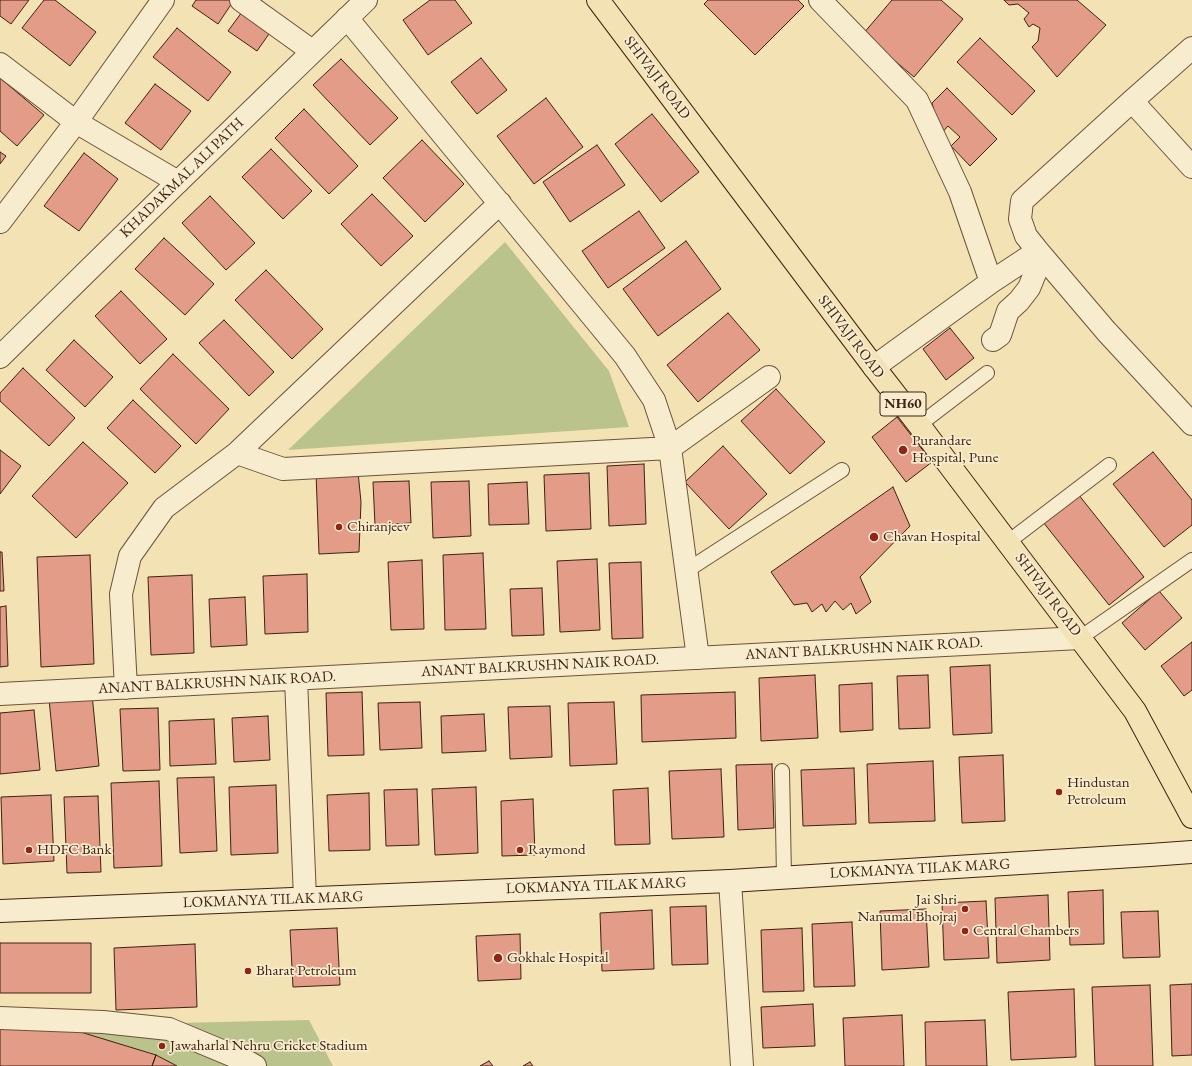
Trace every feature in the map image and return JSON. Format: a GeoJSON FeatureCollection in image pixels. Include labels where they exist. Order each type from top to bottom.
{"type":"FeatureCollection","features":[{"type":"Feature","properties":{"kind":"highway","name":"SHIVAJI ROAD"},"geometry":{"type":"LineString","coordinates":[[598,0],[1135,711],[1192,817]]}},
{"type":"Feature","properties":{"kind":"street"},"geometry":{"type":"LineString","coordinates":[[1,220],[76,122],[163,0]]}},
{"type":"Feature","properties":{"kind":"street"},"geometry":{"type":"LineString","coordinates":[[242,0],[312,51]]}},
{"type":"Feature","properties":{"kind":"street","name":"KHADAKMAL ALI PATH"},"geometry":{"type":"LineString","coordinates":[[0,357],[366,0]]}},
{"type":"Feature","properties":{"kind":"street"},"geometry":{"type":"LineString","coordinates":[[820,0],[917,100],[960,192],[991,282]]}},
{"type":"Feature","properties":{"kind":"street"},"geometry":{"type":"LineString","coordinates":[[347,18],[625,356],[654,400],[670,448],[698,658]]}},
{"type":"Feature","properties":{"kind":"street"},"geometry":{"type":"LineString","coordinates":[[1188,411],[1106,331],[1026,236],[1020,219],[1022,201],[1192,48]]}},
{"type":"Feature","properties":{"kind":"street"},"geometry":{"type":"LineString","coordinates":[[0,64],[76,122],[178,182]]}},
{"type":"Feature","properties":{"kind":"street"},"geometry":{"type":"LineString","coordinates":[[1132,101],[1192,167]]}},
{"type":"Feature","properties":{"kind":"street"},"geometry":{"type":"LineString","coordinates":[[126,688],[121,594],[130,556],[164,508],[237,452],[500,203]]}},
{"type":"Feature","properties":{"kind":"street"},"geometry":{"type":"LineString","coordinates":[[874,367],[991,282],[1041,254]]}},
{"type":"Feature","properties":{"kind":"street"},"geometry":{"type":"LineString","coordinates":[[993,340],[1000,335],[1008,311],[1019,301],[1029,288],[1041,254]]}},
{"type":"Feature","properties":{"kind":"street"},"geometry":{"type":"LineString","coordinates":[[237,452],[283,469],[670,448],[769,377]]}},
{"type":"Feature","properties":{"kind":"street","name":"ANANT BALKRUSHN NAIK ROAD."},"geometry":{"type":"LineString","coordinates":[[0,694],[1080,638]]}},
{"type":"Feature","properties":{"kind":"street"},"geometry":{"type":"LineString","coordinates":[[296,679],[305,898]]}},
{"type":"Feature","properties":{"kind":"street","name":"LOKMANYA TILAK MARG"},"geometry":{"type":"LineString","coordinates":[[0,911],[730,881],[1150,856],[1192,852]]}},
{"type":"Feature","properties":{"kind":"street"},"geometry":{"type":"LineString","coordinates":[[730,881],[742,1066]]}},
{"type":"Feature","properties":{"kind":"street"},"geometry":{"type":"LineString","coordinates":[[0,1018],[103,1022],[169,1029],[255,1066]]}},
{"type":"Feature","properties":{"kind":"lane"},"geometry":{"type":"LineString","coordinates":[[919,425],[987,373]]}},
{"type":"Feature","properties":{"kind":"lane"},"geometry":{"type":"LineString","coordinates":[[1008,542],[1109,465]]}},
{"type":"Feature","properties":{"kind":"lane"},"geometry":{"type":"LineString","coordinates":[[686,571],[842,470]]}},
{"type":"Feature","properties":{"kind":"lane"},"geometry":{"type":"LineString","coordinates":[[1080,638],[1192,560]]}},
{"type":"Feature","properties":{"kind":"lane"},"geometry":{"type":"LineString","coordinates":[[782,771],[784,878]]}},
{"type":"Feature","properties":{"kind":"green space"},"geometry":{"type":"Polygon","coordinates":[[[505,242],[609,371],[629,427],[288,450],[505,242]]]}},
{"type":"Feature","properties":{"kind":"green space","name":"Jawaharlal Nehru Cricket Stadium"},"geometry":{"type":"Polygon","coordinates":[[[309,1020],[333,1066],[0,1066],[0,1027],[309,1020]]]}},
{"type":"Feature","properties":{"kind":"building"},"geometry":{"type":"Polygon","coordinates":[[[0,0],[29,0],[11,24],[0,16],[0,0]]]}},
{"type":"Feature","properties":{"kind":"building"},"geometry":{"type":"Polygon","coordinates":[[[44,0],[55,0],[96,32],[70,66],[22,28],[44,0]]]}},
{"type":"Feature","properties":{"kind":"building"},"geometry":{"type":"Polygon","coordinates":[[[196,0],[234,0],[218,24],[192,6],[196,0]]]}},
{"type":"Feature","properties":{"kind":"building"},"geometry":{"type":"Polygon","coordinates":[[[430,0],[455,0],[472,23],[428,55],[403,20],[430,0]]]}},
{"type":"Feature","properties":{"kind":"building"},"geometry":{"type":"Polygon","coordinates":[[[708,0],[798,0],[804,6],[755,55],[704,4],[708,0]]]}},
{"type":"Feature","properties":{"kind":"building"},"geometry":{"type":"Polygon","coordinates":[[[892,0],[941,0],[963,19],[914,77],[863,34],[892,0]]]}},
{"type":"Feature","properties":{"kind":"building"},"geometry":{"type":"Polygon","coordinates":[[[1004,0],[1077,0],[1106,25],[1057,77],[1032,47],[1038,41],[1040,28],[1033,24],[1029,27],[1024,19],[1029,13],[1018,4],[1009,5],[1004,0]]]}},
{"type":"Feature","properties":{"kind":"building"},"geometry":{"type":"Polygon","coordinates":[[[242,12],[271,31],[257,51],[228,31],[242,12]]]}},
{"type":"Feature","properties":{"kind":"building"},"geometry":{"type":"Polygon","coordinates":[[[177,28],[231,72],[208,101],[153,57],[177,28]]]}},
{"type":"Feature","properties":{"kind":"building"},"geometry":{"type":"Polygon","coordinates":[[[980,38],[1035,91],[1012,115],[957,62],[980,38]]]}},
{"type":"Feature","properties":{"kind":"building"},"geometry":{"type":"Polygon","coordinates":[[[481,58],[507,90],[477,114],[451,82],[481,58]]]}},
{"type":"Feature","properties":{"kind":"building"},"geometry":{"type":"Polygon","coordinates":[[[341,59],[398,118],[370,145],[313,85],[341,59]]]}},
{"type":"Feature","properties":{"kind":"building"},"geometry":{"type":"Polygon","coordinates":[[[0,78],[44,115],[17,146],[0,131],[0,78]]]}},
{"type":"Feature","properties":{"kind":"building"},"geometry":{"type":"Polygon","coordinates":[[[155,84],[191,111],[161,150],[125,123],[155,84]]]}},
{"type":"Feature","properties":{"kind":"building"},"geometry":{"type":"Polygon","coordinates":[[[947,88],[997,139],[970,166],[951,146],[960,137],[948,126],[940,135],[932,103],[947,88]]]}},
{"type":"Feature","properties":{"kind":"building"},"geometry":{"type":"Polygon","coordinates":[[[546,98],[583,147],[534,184],[497,136],[546,98]]]}},
{"type":"Feature","properties":{"kind":"building"},"geometry":{"type":"Polygon","coordinates":[[[304,109],[358,166],[329,194],[275,138],[304,109]]]}},
{"type":"Feature","properties":{"kind":"building"},"geometry":{"type":"Polygon","coordinates":[[[652,114],[699,172],[661,202],[615,144],[652,114]]]}},
{"type":"Feature","properties":{"kind":"building"},"geometry":{"type":"Polygon","coordinates":[[[422,140],[464,184],[425,222],[383,178],[422,140]]]}},
{"type":"Feature","properties":{"kind":"building"},"geometry":{"type":"Polygon","coordinates":[[[597,145],[625,185],[570,222],[543,182],[597,145]]]}},
{"type":"Feature","properties":{"kind":"building"},"geometry":{"type":"Polygon","coordinates":[[[271,149],[312,191],[283,219],[242,177],[271,149]]]}},
{"type":"Feature","properties":{"kind":"building"},"geometry":{"type":"Polygon","coordinates":[[[0,152],[6,156],[0,164],[0,152]]]}},
{"type":"Feature","properties":{"kind":"building"},"geometry":{"type":"Polygon","coordinates":[[[84,153],[118,179],[79,231],[44,206],[84,153]]]}},
{"type":"Feature","properties":{"kind":"building"},"geometry":{"type":"Polygon","coordinates":[[[372,194],[413,236],[381,266],[341,224],[372,194]]]}},
{"type":"Feature","properties":{"kind":"building"},"geometry":{"type":"Polygon","coordinates":[[[210,196],[255,243],[226,270],[182,223],[210,196]]]}},
{"type":"Feature","properties":{"kind":"building"},"geometry":{"type":"Polygon","coordinates":[[[639,211],[665,248],[608,288],[582,251],[639,211]]]}},
{"type":"Feature","properties":{"kind":"building"},"geometry":{"type":"Polygon","coordinates":[[[164,238],[214,284],[185,315],[135,269],[164,238]]]}},
{"type":"Feature","properties":{"kind":"building"},"geometry":{"type":"Polygon","coordinates":[[[686,241],[721,289],[658,336],[623,289],[686,241]]]}},
{"type":"Feature","properties":{"kind":"building"},"geometry":{"type":"Polygon","coordinates":[[[266,270],[323,329],[292,359],[235,300],[266,270]]]}},
{"type":"Feature","properties":{"kind":"building"},"geometry":{"type":"Polygon","coordinates":[[[121,291],[167,339],[140,364],[95,316],[121,291]]]}},
{"type":"Feature","properties":{"kind":"building"},"geometry":{"type":"Polygon","coordinates":[[[728,313],[760,350],[698,402],[667,365],[728,313]]]}},
{"type":"Feature","properties":{"kind":"building"},"geometry":{"type":"Polygon","coordinates":[[[224,320],[274,372],[249,396],[199,343],[224,320]]]}},
{"type":"Feature","properties":{"kind":"building"},"geometry":{"type":"Polygon","coordinates":[[[950,328],[974,358],[946,380],[923,349],[950,328]]]}},
{"type":"Feature","properties":{"kind":"building"},"geometry":{"type":"Polygon","coordinates":[[[74,340],[113,377],[85,407],[46,370],[74,340]]]}},
{"type":"Feature","properties":{"kind":"building"},"geometry":{"type":"Polygon","coordinates":[[[173,354],[229,409],[196,444],[140,389],[173,354]]]}},
{"type":"Feature","properties":{"kind":"building"},"geometry":{"type":"Polygon","coordinates":[[[23,368],[75,418],[49,446],[0,401],[0,393],[23,368]]]}},
{"type":"Feature","properties":{"kind":"building"},"geometry":{"type":"Polygon","coordinates":[[[776,389],[825,442],[790,474],[741,421],[776,389]]]}},
{"type":"Feature","properties":{"kind":"building"},"geometry":{"type":"Polygon","coordinates":[[[133,400],[181,446],[155,473],[107,428],[133,400]]]}},
{"type":"Feature","properties":{"kind":"building"},"geometry":{"type":"Polygon","coordinates":[[[897,417],[932,462],[906,482],[872,437],[897,417]]]}},
{"type":"Feature","properties":{"kind":"building"},"geometry":{"type":"Polygon","coordinates":[[[83,442],[128,483],[76,538],[32,496],[83,442]]]}},
{"type":"Feature","properties":{"kind":"building"},"geometry":{"type":"Polygon","coordinates":[[[723,446],[767,494],[729,529],[685,482],[723,446]]]}},
{"type":"Feature","properties":{"kind":"building"},"geometry":{"type":"Polygon","coordinates":[[[0,450],[21,466],[0,494],[0,450]]]}},
{"type":"Feature","properties":{"kind":"building"},"geometry":{"type":"Polygon","coordinates":[[[1153,452],[1192,500],[1192,525],[1164,547],[1113,484],[1153,452]]]}},
{"type":"Feature","properties":{"kind":"building"},"geometry":{"type":"Polygon","coordinates":[[[644,464],[646,524],[609,526],[607,466],[644,464]]]}},
{"type":"Feature","properties":{"kind":"building","name":"Chiranjeev"},"geometry":{"type":"Polygon","coordinates":[[[358,472],[361,502],[359,552],[319,554],[316,473],[358,472]]]}},
{"type":"Feature","properties":{"kind":"building"},"geometry":{"type":"Polygon","coordinates":[[[589,473],[591,529],[546,531],[544,475],[589,473]]]}},
{"type":"Feature","properties":{"kind":"building"},"geometry":{"type":"Polygon","coordinates":[[[409,481],[411,523],[375,525],[373,482],[409,481]]]}},
{"type":"Feature","properties":{"kind":"building"},"geometry":{"type":"Polygon","coordinates":[[[469,481],[471,536],[433,538],[431,482],[469,481]]]}},
{"type":"Feature","properties":{"kind":"building"},"geometry":{"type":"Polygon","coordinates":[[[527,482],[529,524],[489,525],[488,484],[527,482]]]}},
{"type":"Feature","properties":{"kind":"building"},"geometry":{"type":"Polygon","coordinates":[[[893,487],[910,526],[860,577],[871,602],[856,614],[851,603],[843,610],[835,601],[826,612],[822,604],[812,612],[807,603],[794,605],[771,572],[893,487]]]}},
{"type":"Feature","properties":{"kind":"building"},"geometry":{"type":"Polygon","coordinates":[[[1078,494],[1144,577],[1109,605],[1043,522],[1078,494]]]}},
{"type":"Feature","properties":{"kind":"building"},"geometry":{"type":"Polygon","coordinates":[[[0,552],[2,552],[4,591],[0,591],[0,552]]]}},
{"type":"Feature","properties":{"kind":"building"},"geometry":{"type":"Polygon","coordinates":[[[483,553],[486,629],[445,630],[443,555],[483,553]]]}},
{"type":"Feature","properties":{"kind":"building"},"geometry":{"type":"Polygon","coordinates":[[[90,555],[94,664],[41,667],[37,557],[90,555]]]}},
{"type":"Feature","properties":{"kind":"building"},"geometry":{"type":"Polygon","coordinates":[[[597,559],[600,630],[560,632],[557,561],[597,559]]]}},
{"type":"Feature","properties":{"kind":"building"},"geometry":{"type":"Polygon","coordinates":[[[422,560],[424,629],[391,630],[388,562],[422,560]]]}},
{"type":"Feature","properties":{"kind":"building"},"geometry":{"type":"Polygon","coordinates":[[[641,562],[643,638],[612,639],[609,563],[641,562]]]}},
{"type":"Feature","properties":{"kind":"building"},"geometry":{"type":"Polygon","coordinates":[[[307,574],[308,632],[265,634],[263,576],[307,574]]]}},
{"type":"Feature","properties":{"kind":"building"},"geometry":{"type":"Polygon","coordinates":[[[192,575],[194,653],[151,655],[148,577],[192,575]]]}},
{"type":"Feature","properties":{"kind":"building"},"geometry":{"type":"Polygon","coordinates":[[[542,588],[544,635],[512,636],[510,589],[542,588]]]}},
{"type":"Feature","properties":{"kind":"building"},"geometry":{"type":"Polygon","coordinates":[[[1159,591],[1182,618],[1145,650],[1122,623],[1159,591]]]}},
{"type":"Feature","properties":{"kind":"building"},"geometry":{"type":"Polygon","coordinates":[[[245,597],[247,645],[211,647],[209,599],[245,597]]]}},
{"type":"Feature","properties":{"kind":"building"},"geometry":{"type":"Polygon","coordinates":[[[6,606],[8,666],[0,667],[0,607],[6,606]]]}},
{"type":"Feature","properties":{"kind":"building"},"geometry":{"type":"Polygon","coordinates":[[[1192,642],[1192,690],[1184,696],[1161,666],[1192,642]]]}},
{"type":"Feature","properties":{"kind":"building"},"geometry":{"type":"Polygon","coordinates":[[[990,665],[992,733],[953,735],[950,667],[990,665]]]}},
{"type":"Feature","properties":{"kind":"building"},"geometry":{"type":"Polygon","coordinates":[[[815,675],[818,738],[761,741],[759,678],[815,675]]]}},
{"type":"Feature","properties":{"kind":"building"},"geometry":{"type":"Polygon","coordinates":[[[928,675],[930,728],[899,729],[897,676],[928,675]]]}},
{"type":"Feature","properties":{"kind":"building"},"geometry":{"type":"Polygon","coordinates":[[[872,683],[873,730],[840,732],[839,685],[872,683]]]}},
{"type":"Feature","properties":{"kind":"building"},"geometry":{"type":"Polygon","coordinates":[[[362,692],[364,755],[328,756],[326,693],[362,692]]]}},
{"type":"Feature","properties":{"kind":"building"},"geometry":{"type":"Polygon","coordinates":[[[735,692],[736,738],[642,742],[641,695],[735,692]]]}},
{"type":"Feature","properties":{"kind":"building"},"geometry":{"type":"Polygon","coordinates":[[[92,694],[99,766],[56,771],[49,699],[92,694]]]}},
{"type":"Feature","properties":{"kind":"building"},"geometry":{"type":"Polygon","coordinates":[[[420,702],[422,748],[380,750],[378,703],[420,702]]]}},
{"type":"Feature","properties":{"kind":"building"},"geometry":{"type":"Polygon","coordinates":[[[614,702],[617,764],[570,766],[568,703],[614,702]]]}},
{"type":"Feature","properties":{"kind":"building"},"geometry":{"type":"Polygon","coordinates":[[[550,706],[552,757],[510,759],[508,707],[550,706]]]}},
{"type":"Feature","properties":{"kind":"building"},"geometry":{"type":"Polygon","coordinates":[[[158,708],[160,770],[123,771],[120,709],[158,708]]]}},
{"type":"Feature","properties":{"kind":"building"},"geometry":{"type":"Polygon","coordinates":[[[34,710],[40,770],[0,774],[0,713],[34,710]]]}},
{"type":"Feature","properties":{"kind":"building"},"geometry":{"type":"Polygon","coordinates":[[[484,714],[486,751],[442,753],[441,716],[484,714]]]}},
{"type":"Feature","properties":{"kind":"building"},"geometry":{"type":"Polygon","coordinates":[[[268,716],[270,760],[234,762],[232,718],[268,716]]]}},
{"type":"Feature","properties":{"kind":"building"},"geometry":{"type":"Polygon","coordinates":[[[214,719],[216,764],[170,766],[169,721],[214,719]]]}},
{"type":"Feature","properties":{"kind":"building"},"geometry":{"type":"Polygon","coordinates":[[[1003,755],[1005,821],[962,823],[959,757],[1003,755]]]}},
{"type":"Feature","properties":{"kind":"building"},"geometry":{"type":"Polygon","coordinates":[[[933,761],[935,821],[869,823],[867,764],[933,761]]]}},
{"type":"Feature","properties":{"kind":"building"},"geometry":{"type":"Polygon","coordinates":[[[772,764],[774,828],[738,830],[736,765],[772,764]]]}},
{"type":"Feature","properties":{"kind":"building"},"geometry":{"type":"Polygon","coordinates":[[[854,768],[856,824],[803,826],[801,770],[854,768]]]}},
{"type":"Feature","properties":{"kind":"building"},"geometry":{"type":"Polygon","coordinates":[[[721,769],[724,837],[672,839],[669,771],[721,769]]]}},
{"type":"Feature","properties":{"kind":"building"},"geometry":{"type":"Polygon","coordinates":[[[214,777],[217,851],[180,853],[177,778],[214,777]]]}},
{"type":"Feature","properties":{"kind":"building"},"geometry":{"type":"Polygon","coordinates":[[[159,781],[162,866],[114,868],[111,783],[159,781]]]}},
{"type":"Feature","properties":{"kind":"building"},"geometry":{"type":"Polygon","coordinates":[[[276,785],[278,853],[231,855],[229,787],[276,785]]]}},
{"type":"Feature","properties":{"kind":"building"},"geometry":{"type":"Polygon","coordinates":[[[476,787],[478,853],[435,855],[432,789],[476,787]]]}},
{"type":"Feature","properties":{"kind":"building"},"geometry":{"type":"Polygon","coordinates":[[[648,788],[650,844],[615,845],[613,790],[648,788]]]}},
{"type":"Feature","properties":{"kind":"building"},"geometry":{"type":"Polygon","coordinates":[[[417,789],[419,845],[386,846],[384,790],[417,789]]]}},
{"type":"Feature","properties":{"kind":"building"},"geometry":{"type":"Polygon","coordinates":[[[369,793],[370,850],[329,851],[327,795],[369,793]]]}},
{"type":"Feature","properties":{"kind":"building"},"geometry":{"type":"Polygon","coordinates":[[[51,795],[54,861],[3,864],[1,797],[51,795]]]}},
{"type":"Feature","properties":{"kind":"building"},"geometry":{"type":"Polygon","coordinates":[[[98,796],[101,872],[67,873],[64,797],[98,796]]]}},
{"type":"Feature","properties":{"kind":"building"},"geometry":{"type":"Polygon","coordinates":[[[533,799],[535,855],[502,856],[501,801],[533,799]]]}},
{"type":"Feature","properties":{"kind":"building"},"geometry":{"type":"Polygon","coordinates":[[[1103,890],[1104,944],[1070,945],[1068,892],[1103,890]]]}},
{"type":"Feature","properties":{"kind":"building"},"geometry":{"type":"Polygon","coordinates":[[[1048,895],[1050,960],[997,963],[995,898],[1048,895]]]}},
{"type":"Feature","properties":{"kind":"building","name":"Central Chambers"},"geometry":{"type":"Polygon","coordinates":[[[986,901],[989,958],[944,960],[942,903],[986,901]]]}},
{"type":"Feature","properties":{"kind":"building"},"geometry":{"type":"Polygon","coordinates":[[[706,906],[708,964],[672,965],[670,907],[706,906]]]}},
{"type":"Feature","properties":{"kind":"building"},"geometry":{"type":"Polygon","coordinates":[[[926,909],[929,967],[882,970],[880,911],[926,909]]]}},
{"type":"Feature","properties":{"kind":"building"},"geometry":{"type":"Polygon","coordinates":[[[652,910],[654,969],[602,971],[600,913],[652,910]]]}},
{"type":"Feature","properties":{"kind":"building"},"geometry":{"type":"Polygon","coordinates":[[[1158,911],[1160,957],[1123,958],[1121,912],[1158,911]]]}},
{"type":"Feature","properties":{"kind":"building"},"geometry":{"type":"Polygon","coordinates":[[[852,922],[855,986],[814,987],[812,924],[852,922]]]}},
{"type":"Feature","properties":{"kind":"building"},"geometry":{"type":"Polygon","coordinates":[[[337,928],[340,985],[293,987],[290,930],[337,928]]]}},
{"type":"Feature","properties":{"kind":"building"},"geometry":{"type":"Polygon","coordinates":[[[802,928],[804,991],[763,992],[761,930],[802,928]]]}},
{"type":"Feature","properties":{"kind":"building"},"geometry":{"type":"Polygon","coordinates":[[[520,934],[521,979],[478,981],[476,936],[520,934]]]}},
{"type":"Feature","properties":{"kind":"building"},"geometry":{"type":"Polygon","coordinates":[[[0,943],[91,943],[91,993],[0,993],[0,943]]]}},
{"type":"Feature","properties":{"kind":"building"},"geometry":{"type":"Polygon","coordinates":[[[195,944],[197,1007],[116,1010],[114,948],[195,944]]]}},
{"type":"Feature","properties":{"kind":"building"},"geometry":{"type":"Polygon","coordinates":[[[1192,984],[1192,1055],[1172,1056],[1170,985],[1192,984]]]}},
{"type":"Feature","properties":{"kind":"building"},"geometry":{"type":"Polygon","coordinates":[[[1150,985],[1153,1066],[1095,1066],[1092,987],[1150,985]]]}},
{"type":"Feature","properties":{"kind":"building"},"geometry":{"type":"Polygon","coordinates":[[[1074,989],[1076,1057],[1011,1060],[1008,992],[1074,989]]]}},
{"type":"Feature","properties":{"kind":"building"},"geometry":{"type":"Polygon","coordinates":[[[813,1004],[815,1046],[763,1048],[761,1007],[813,1004]]]}},
{"type":"Feature","properties":{"kind":"building"},"geometry":{"type":"Polygon","coordinates":[[[902,1015],[904,1066],[845,1066],[843,1018],[902,1015]]]}},
{"type":"Feature","properties":{"kind":"building"},"geometry":{"type":"Polygon","coordinates":[[[985,1020],[987,1066],[926,1066],[925,1022],[985,1020]]]}},
{"type":"Feature","properties":{"kind":"building"},"geometry":{"type":"Polygon","coordinates":[[[0,1029],[74,1030],[156,1055],[152,1066],[0,1066],[0,1029]]]}},
{"type":"Feature","properties":{"kind":"building"},"geometry":{"type":"Polygon","coordinates":[[[156,1055],[177,1066],[152,1066],[156,1055]]]}},
{"type":"Feature","properties":{"kind":"building"},"geometry":{"type":"Polygon","coordinates":[[[489,1061],[493,1066],[480,1066],[489,1061]]]}},
{"type":"Feature","properties":{"kind":"building"},"geometry":{"type":"Polygon","coordinates":[[[530,1062],[533,1066],[523,1066],[530,1062]]]}},
{"type":"Feature","properties":{"kind":"place","name":"Purandare Hospital, Pune"},"geometry":{"type":"Point","coordinates":[903,450]}},
{"type":"Feature","properties":{"kind":"place","name":"Chiranjeev"},"geometry":{"type":"Point","coordinates":[339,527]}},
{"type":"Feature","properties":{"kind":"place","name":"Chavan Hospital"},"geometry":{"type":"Point","coordinates":[874,537]}},
{"type":"Feature","properties":{"kind":"place","name":"Hindustan Petroleum"},"geometry":{"type":"Point","coordinates":[1059,792]}},
{"type":"Feature","properties":{"kind":"place","name":"HDFC Bank"},"geometry":{"type":"Point","coordinates":[29,850]}},
{"type":"Feature","properties":{"kind":"place","name":"Raymond"},"geometry":{"type":"Point","coordinates":[520,850]}},
{"type":"Feature","properties":{"kind":"place","name":"Jai Shri Nanumal Bhojraj"},"geometry":{"type":"Point","coordinates":[965,909]}},
{"type":"Feature","properties":{"kind":"place","name":"Central Chambers"},"geometry":{"type":"Point","coordinates":[965,931]}},
{"type":"Feature","properties":{"kind":"place","name":"Gokhale Hospital"},"geometry":{"type":"Point","coordinates":[498,958]}},
{"type":"Feature","properties":{"kind":"place","name":"Bharat Petroleum"},"geometry":{"type":"Point","coordinates":[248,971]}},
{"type":"Feature","properties":{"kind":"place","name":"Jawaharlal Nehru Cricket Stadium"},"geometry":{"type":"Point","coordinates":[162,1046]}}]}
